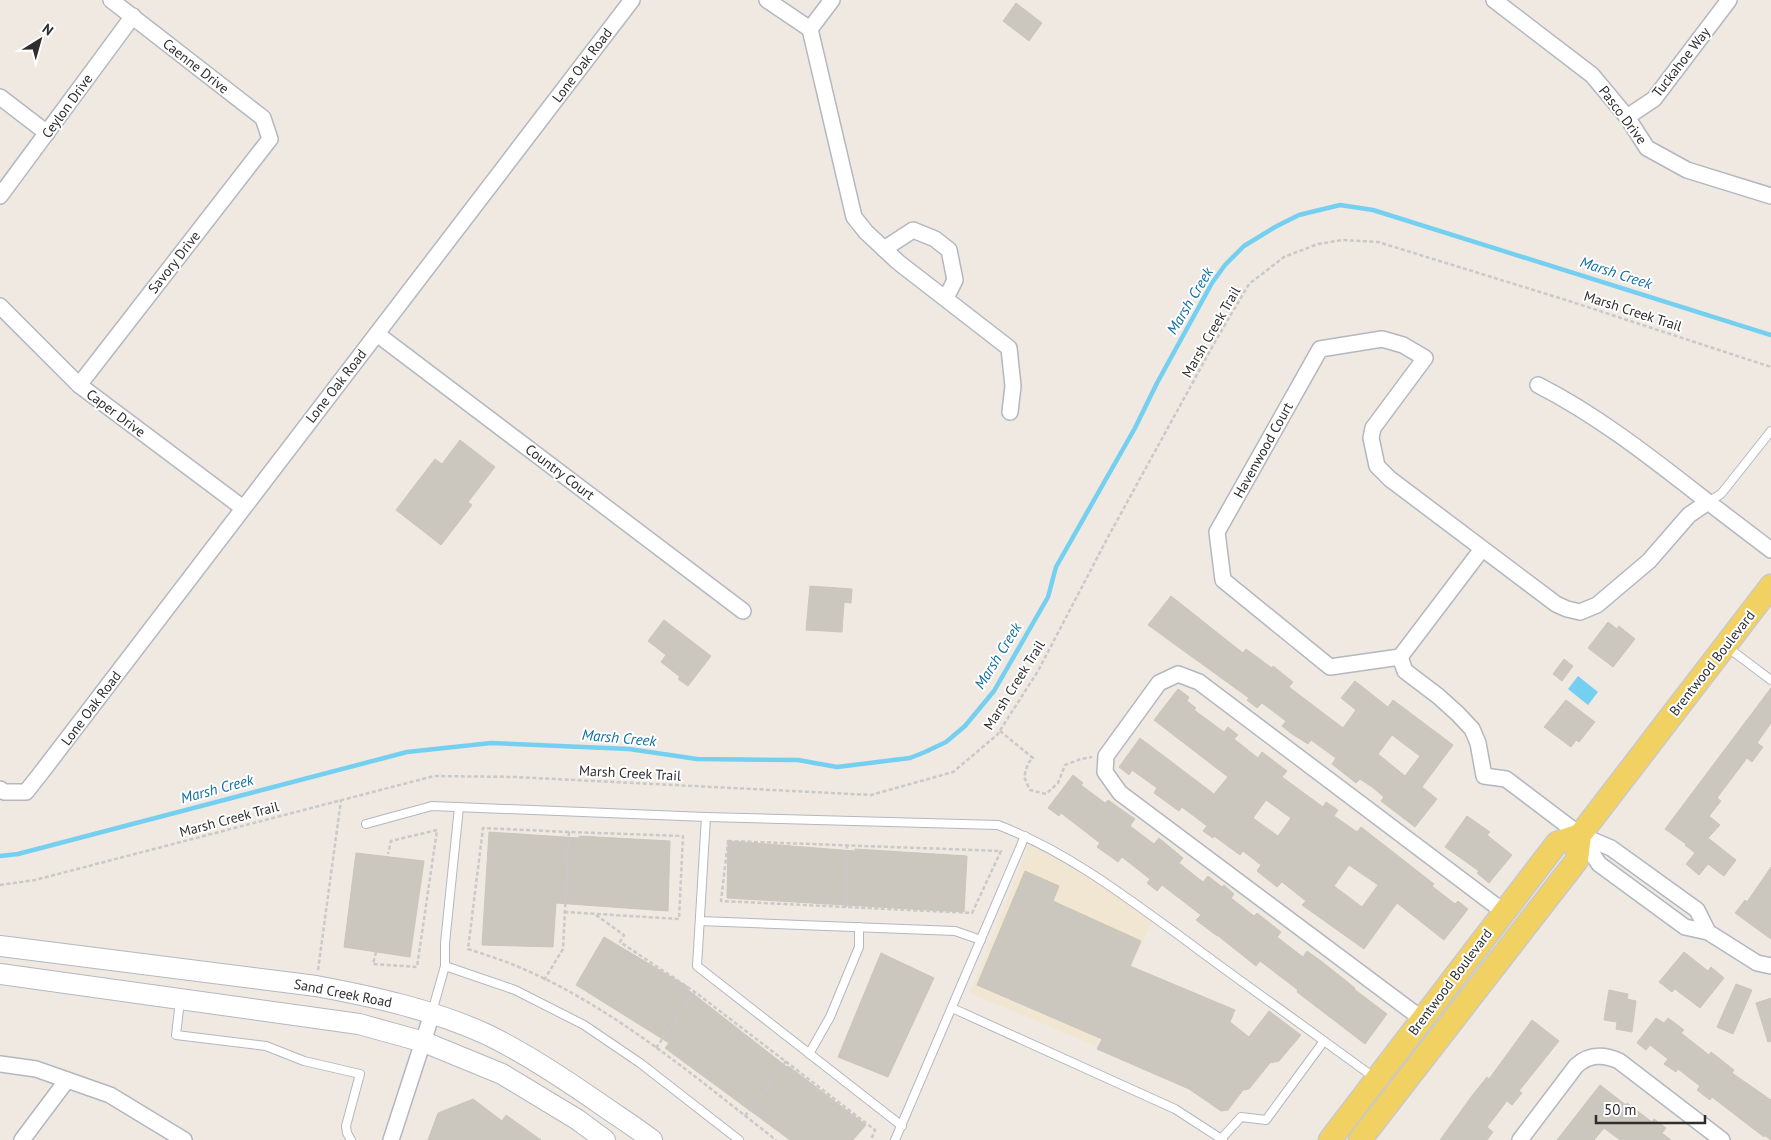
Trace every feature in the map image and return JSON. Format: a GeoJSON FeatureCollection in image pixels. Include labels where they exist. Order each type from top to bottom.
{"type":"FeatureCollection","features":[{"type":"Feature","properties":{"kind":"main road","name":"Brentwood Boulevard"},"geometry":{"type":"LineString","coordinates":[[1360,1140],[1577,860],[1580,835],[1771,586]]}},
{"type":"Feature","properties":{"kind":"main road","name":"Brentwood Boulevard"},"geometry":{"type":"LineString","coordinates":[[1330,1140],[1557,843],[1580,835]]}},
{"type":"Feature","properties":{"kind":"main road","name":"Sand Creek Road"},"geometry":{"type":"LineString","coordinates":[[0,946],[316,986],[360,994],[432,1014],[486,1034],[510,1046],[564,1079],[652,1140]]}},
{"type":"Feature","properties":{"kind":"main road","name":"Sand Creek Road"},"geometry":{"type":"LineString","coordinates":[[0,974],[359,1024],[424,1042],[502,1074],[578,1120],[605,1140]]}},
{"type":"Feature","properties":{"kind":"street","name":"Caenne Drive"},"geometry":{"type":"LineString","coordinates":[[111,0],[263,118],[270,139]]}},
{"type":"Feature","properties":{"kind":"street","name":"Lone Oak Road"},"geometry":{"type":"LineString","coordinates":[[0,789],[4,792],[26,792],[42,773],[632,0]]}},
{"type":"Feature","properties":{"kind":"street"},"geometry":{"type":"LineString","coordinates":[[767,0],[810,29],[854,216],[866,232],[898,262],[1009,348],[1013,386],[1010,412]]}},
{"type":"Feature","properties":{"kind":"street"},"geometry":{"type":"LineString","coordinates":[[810,29],[832,0]]}},
{"type":"Feature","properties":{"kind":"street","name":"Tuckahoe Way"},"geometry":{"type":"LineString","coordinates":[[1627,117],[1654,99],[1729,0]]}},
{"type":"Feature","properties":{"kind":"street","name":"Pasco Drive"},"geometry":{"type":"LineString","coordinates":[[1499,2],[1592,75],[1627,117],[1647,148],[1687,170],[1771,196]]}},
{"type":"Feature","properties":{"kind":"street","name":"Ceylon Drive"},"geometry":{"type":"LineString","coordinates":[[0,196],[133,16]]}},
{"type":"Feature","properties":{"kind":"street"},"geometry":{"type":"LineString","coordinates":[[0,97],[47,133]]}},
{"type":"Feature","properties":{"kind":"street","name":"Savory Drive"},"geometry":{"type":"LineString","coordinates":[[79,385],[270,139]]}},
{"type":"Feature","properties":{"kind":"street"},"geometry":{"type":"LineString","coordinates":[[884,249],[913,230],[935,239],[949,250],[955,280],[946,298]]}},
{"type":"Feature","properties":{"kind":"street","name":"Caper Drive"},"geometry":{"type":"LineString","coordinates":[[0,306],[79,385],[243,508]]}},
{"type":"Feature","properties":{"kind":"street","name":"Country Court"},"geometry":{"type":"LineString","coordinates":[[377,334],[743,611]]}},
{"type":"Feature","properties":{"kind":"street","name":"Havenwood Court"},"geometry":{"type":"LineString","coordinates":[[1400,656],[1330,667],[1222,580],[1217,532],[1320,349],[1382,339],[1403,345],[1425,358],[1373,428],[1371,438],[1377,466],[1390,479],[1548,599],[1567,609],[1580,612],[1597,605],[1650,561],[1688,515],[1708,502]]}},
{"type":"Feature","properties":{"kind":"street"},"geometry":{"type":"LineString","coordinates":[[1538,384],[1564,398],[1637,448],[1771,550]]}},
{"type":"Feature","properties":{"kind":"street"},"geometry":{"type":"LineString","coordinates":[[1482,549],[1400,656],[1405,671],[1438,696],[1472,729],[1478,743],[1484,776],[1506,779],[1580,835],[1611,848],[1697,910],[1708,932]]}},
{"type":"Feature","properties":{"kind":"street"},"geometry":{"type":"LineString","coordinates":[[1422,1019],[1120,794],[1105,772],[1106,756],[1159,683],[1178,674],[1199,682],[1504,912]]}},
{"type":"Feature","properties":{"kind":"street"},"geometry":{"type":"LineString","coordinates":[[1580,835],[1600,864],[1685,927],[1708,932],[1757,963],[1771,966]]}},
{"type":"Feature","properties":{"kind":"street"},"geometry":{"type":"LineString","coordinates":[[391,1140],[432,1014]]}},
{"type":"Feature","properties":{"kind":"street"},"geometry":{"type":"LineString","coordinates":[[1520,1140],[1576,1066],[1584,1059],[1602,1055],[1619,1061],[1722,1140]]}},
{"type":"Feature","properties":{"kind":"street"},"geometry":{"type":"LineString","coordinates":[[0,1064],[36,1069],[110,1095],[177,1138]]}},
{"type":"Feature","properties":{"kind":"street"},"geometry":{"type":"LineString","coordinates":[[22,1140],[68,1080]]}},
{"type":"Feature","properties":{"kind":"lane"},"geometry":{"type":"LineString","coordinates":[[1708,502],[1721,494],[1771,431]]}},
{"type":"Feature","properties":{"kind":"lane"},"geometry":{"type":"LineString","coordinates":[[1726,645],[1771,680]]}},
{"type":"Feature","properties":{"kind":"lane"},"geometry":{"type":"LineString","coordinates":[[366,824],[432,806],[706,817],[998,825],[1025,836],[1066,857],[1117,890],[1376,1080]]}},
{"type":"Feature","properties":{"kind":"lane"},"geometry":{"type":"LineString","coordinates":[[432,1014],[445,966],[445,943],[459,807]]}},
{"type":"Feature","properties":{"kind":"lane"},"geometry":{"type":"LineString","coordinates":[[706,817],[697,966],[902,1126]]}},
{"type":"Feature","properties":{"kind":"lane"},"geometry":{"type":"LineString","coordinates":[[895,1140],[1025,836]]}},
{"type":"Feature","properties":{"kind":"lane"},"geometry":{"type":"LineString","coordinates":[[700,921],[955,931],[981,940]]}},
{"type":"Feature","properties":{"kind":"lane"},"geometry":{"type":"LineString","coordinates":[[810,1054],[830,1017],[859,947],[860,927]]}},
{"type":"Feature","properties":{"kind":"lane"},"geometry":{"type":"LineString","coordinates":[[445,966],[516,990],[584,1025],[640,1063],[739,1140]]}},
{"type":"Feature","properties":{"kind":"lane"},"geometry":{"type":"LineString","coordinates":[[180,999],[176,1036],[266,1046],[304,1061],[360,1074],[346,1126],[351,1140]]}},
{"type":"Feature","properties":{"kind":"lane"},"geometry":{"type":"LineString","coordinates":[[952,1008],[1175,1109],[1222,1140],[1240,1117],[1266,1120],[1324,1040]]}},
{"type":"Feature","properties":{"kind":"path","name":"Marsh Creek Trail"},"geometry":{"type":"LineString","coordinates":[[0,885],[35,880],[434,776],[515,777],[871,795],[953,772],[1000,731],[1038,671],[1108,537],[1216,340],[1250,284],[1284,256],[1318,244],[1343,240],[1378,242],[1566,300],[1771,367]]}},
{"type":"Feature","properties":{"kind":"path"},"geometry":{"type":"LineString","coordinates":[[1000,731],[1033,758],[1028,763],[1024,777],[1030,790],[1046,794],[1058,783],[1065,766],[1081,759],[1106,756]]}},
{"type":"Feature","properties":{"kind":"path"},"geometry":{"type":"LineString","coordinates":[[316,986],[341,800]]}},
{"type":"Feature","properties":{"kind":"path"},"geometry":{"type":"LineString","coordinates":[[565,912],[679,919],[683,836],[483,828],[468,948],[515,965],[610,1017],[656,1048],[776,1140]]}},
{"type":"Feature","properties":{"kind":"path"},"geometry":{"type":"LineString","coordinates":[[376,952],[373,964],[417,967],[437,830],[391,842],[388,854]]}},
{"type":"Feature","properties":{"kind":"path"},"geometry":{"type":"LineString","coordinates":[[544,980],[563,949],[570,832]]}},
{"type":"Feature","properties":{"kind":"path"},"geometry":{"type":"LineString","coordinates":[[728,841],[1001,850],[972,913],[846,907],[721,901],[728,841]]}},
{"type":"Feature","properties":{"kind":"path"},"geometry":{"type":"LineString","coordinates":[[846,907],[847,845]]}},
{"type":"Feature","properties":{"kind":"path"},"geometry":{"type":"LineString","coordinates":[[595,914],[624,935],[620,942],[695,992],[875,1130],[871,1140]]}},
{"type":"Feature","properties":{"kind":"path"},"geometry":{"type":"LineString","coordinates":[[656,1048],[695,992]]}},
{"type":"Feature","properties":{"kind":"path"},"geometry":{"type":"LineString","coordinates":[[745,1116],[786,1061]]}},
{"type":"Feature","properties":{"kind":"shaded area"},"geometry":{"type":"Polygon","coordinates":[[[1030,843],[1084,870],[1156,912],[1096,1046],[970,993],[1030,843]]]}},
{"type":"Feature","properties":{"kind":"water"},"geometry":{"type":"Polygon","coordinates":[[[1578,676],[1598,692],[1588,705],[1568,689],[1578,676]]]}},
{"type":"Feature","properties":{"kind":"building"},"geometry":{"type":"Polygon","coordinates":[[[1016,3],[1042,23],[1029,41],[1003,21],[1016,3]]]}},
{"type":"Feature","properties":{"kind":"building"},"geometry":{"type":"Polygon","coordinates":[[[460,440],[495,467],[468,502],[472,505],[441,545],[396,510],[435,459],[442,464],[460,440]]]}},
{"type":"Feature","properties":{"kind":"building"},"geometry":{"type":"Polygon","coordinates":[[[810,586],[852,589],[851,603],[844,602],[842,632],[806,630],[810,586]]]}},
{"type":"Feature","properties":{"kind":"building"},"geometry":{"type":"Polygon","coordinates":[[[1171,596],[1243,653],[1246,649],[1272,668],[1273,666],[1293,682],[1289,687],[1343,728],[1356,710],[1341,698],[1355,681],[1388,707],[1393,700],[1453,745],[1422,787],[1437,799],[1415,827],[1381,801],[1384,797],[1372,787],[1360,779],[1356,783],[1332,764],[1336,758],[1311,740],[1308,744],[1292,734],[1282,726],[1286,721],[1262,703],[1257,708],[1247,700],[1249,698],[1148,625],[1171,596]],[[1392,735],[1378,754],[1405,776],[1420,756],[1392,735]]]}},
{"type":"Feature","properties":{"kind":"building"},"geometry":{"type":"Polygon","coordinates":[[[664,620],[711,656],[688,686],[661,662],[666,655],[648,641],[664,620]]]}},
{"type":"Feature","properties":{"kind":"building"},"geometry":{"type":"Polygon","coordinates":[[[1608,622],[1617,629],[1619,626],[1635,639],[1613,667],[1588,648],[1608,622]]]}},
{"type":"Feature","properties":{"kind":"building"},"geometry":{"type":"Polygon","coordinates":[[[1564,659],[1573,666],[1562,681],[1553,674],[1564,659]]]}},
{"type":"Feature","properties":{"kind":"building"},"geometry":{"type":"Polygon","coordinates":[[[1771,688],[1771,723],[1757,743],[1763,747],[1752,762],[1747,758],[1717,798],[1721,801],[1709,816],[1720,825],[1708,838],[1736,860],[1724,876],[1708,864],[1699,875],[1686,864],[1695,853],[1665,829],[1771,688]]]}},
{"type":"Feature","properties":{"kind":"building"},"geometry":{"type":"Polygon","coordinates":[[[1178,689],[1189,697],[1187,701],[1196,708],[1194,710],[1224,732],[1228,727],[1238,735],[1234,739],[1258,758],[1262,752],[1287,771],[1282,777],[1323,807],[1326,802],[1338,810],[1334,816],[1357,832],[1361,827],[1434,884],[1432,886],[1455,904],[1458,901],[1468,909],[1444,940],[1397,903],[1364,949],[1302,905],[1306,901],[1282,882],[1277,887],[1257,871],[1261,865],[1243,851],[1240,855],[1214,836],[1213,838],[1203,831],[1207,826],[1182,807],[1179,811],[1154,793],[1157,788],[1132,770],[1129,775],[1119,767],[1140,738],[1214,794],[1228,777],[1154,720],[1178,689]],[[1266,800],[1253,818],[1278,836],[1291,818],[1266,800]],[[1349,865],[1334,886],[1362,907],[1378,885],[1349,865]]]}},
{"type":"Feature","properties":{"kind":"building"},"geometry":{"type":"Polygon","coordinates":[[[1566,700],[1595,722],[1579,742],[1576,740],[1571,747],[1544,727],[1566,700]]]}},
{"type":"Feature","properties":{"kind":"building"},"geometry":{"type":"Polygon","coordinates":[[[1073,775],[1083,783],[1081,785],[1105,803],[1108,800],[1135,819],[1130,826],[1154,844],[1159,838],[1183,858],[1179,863],[1203,882],[1208,876],[1222,887],[1224,885],[1234,894],[1231,898],[1254,916],[1257,913],[1281,932],[1277,937],[1303,957],[1307,951],[1387,1014],[1365,1044],[1260,961],[1256,966],[1196,920],[1201,915],[1162,885],[1157,891],[1147,883],[1150,879],[1122,857],[1118,862],[1097,847],[1100,843],[1061,813],[1059,816],[1048,808],[1073,775]]]}},
{"type":"Feature","properties":{"kind":"building"},"geometry":{"type":"Polygon","coordinates":[[[1467,816],[1490,832],[1487,835],[1512,855],[1489,883],[1477,873],[1479,871],[1445,847],[1467,816]]]}},
{"type":"Feature","properties":{"kind":"building"},"geometry":{"type":"Polygon","coordinates":[[[489,832],[579,838],[579,836],[670,841],[668,911],[556,903],[553,947],[482,945],[489,832]]]}},
{"type":"Feature","properties":{"kind":"building"},"geometry":{"type":"Polygon","coordinates":[[[728,841],[855,851],[855,849],[967,856],[964,912],[727,898],[728,841]]]}},
{"type":"Feature","properties":{"kind":"building"},"geometry":{"type":"Polygon","coordinates":[[[356,853],[424,861],[410,957],[344,947],[356,853]]]}},
{"type":"Feature","properties":{"kind":"building"},"geometry":{"type":"Polygon","coordinates":[[[1771,867],[1771,939],[1735,913],[1745,900],[1747,902],[1771,867]]]}},
{"type":"Feature","properties":{"kind":"building"},"geometry":{"type":"Polygon","coordinates":[[[1025,871],[1059,886],[1053,901],[1141,941],[1130,966],[1235,1010],[1230,1022],[1249,1037],[1269,1011],[1301,1035],[1279,1061],[1270,1063],[1249,1089],[1243,1090],[1228,1110],[1221,1111],[1189,1089],[1097,1049],[1102,1039],[977,985],[1025,871]]]}},
{"type":"Feature","properties":{"kind":"building"},"geometry":{"type":"Polygon","coordinates":[[[604,937],[688,987],[687,989],[787,1067],[866,1125],[853,1140],[790,1140],[665,1048],[669,1043],[576,985],[604,937]]]}},
{"type":"Feature","properties":{"kind":"building"},"geometry":{"type":"Polygon","coordinates":[[[1684,952],[1708,971],[1711,967],[1724,978],[1700,1008],[1675,989],[1672,992],[1659,982],[1684,952]]]}},
{"type":"Feature","properties":{"kind":"building"},"geometry":{"type":"Polygon","coordinates":[[[881,953],[934,978],[888,1077],[838,1057],[881,953]]]}},
{"type":"Feature","properties":{"kind":"building"},"geometry":{"type":"Polygon","coordinates":[[[1736,984],[1752,990],[1733,1034],[1717,1027],[1736,984]]]}},
{"type":"Feature","properties":{"kind":"building"},"geometry":{"type":"Polygon","coordinates":[[[1609,990],[1628,994],[1627,999],[1636,1001],[1632,1032],[1616,1029],[1617,1022],[1604,1020],[1609,990]]]}},
{"type":"Feature","properties":{"kind":"building"},"geometry":{"type":"Polygon","coordinates":[[[1771,998],[1771,1041],[1768,1042],[1756,1003],[1771,998]]]}},
{"type":"Feature","properties":{"kind":"building"},"geometry":{"type":"Polygon","coordinates":[[[1656,1018],[1664,1023],[1668,1018],[1684,1030],[1681,1033],[1709,1055],[1711,1052],[1734,1070],[1732,1073],[1771,1100],[1771,1140],[1764,1135],[1764,1137],[1712,1097],[1710,1100],[1697,1090],[1700,1086],[1678,1069],[1676,1072],[1664,1064],[1668,1059],[1650,1045],[1646,1050],[1637,1043],[1656,1018]]]}},
{"type":"Feature","properties":{"kind":"building"},"geometry":{"type":"Polygon","coordinates":[[[1532,1020],[1559,1041],[1519,1091],[1522,1093],[1512,1105],[1507,1101],[1487,1127],[1493,1132],[1487,1140],[1440,1140],[1487,1077],[1489,1079],[1532,1020]]]}},
{"type":"Feature","properties":{"kind":"building"},"geometry":{"type":"Polygon","coordinates":[[[1600,1085],[1652,1122],[1654,1119],[1666,1128],[1662,1133],[1671,1140],[1620,1140],[1604,1128],[1594,1140],[1557,1140],[1600,1085]]]}},
{"type":"Feature","properties":{"kind":"building"},"geometry":{"type":"Polygon","coordinates":[[[473,1099],[502,1121],[506,1115],[541,1140],[428,1140],[438,1113],[473,1099]]]}},
{"type":"Feature","properties":{"kind":"waterway","name":"Marsh Creek"},"geometry":{"type":"LineString","coordinates":[[0,856],[18,854],[407,752],[491,743],[629,749],[697,759],[798,760],[837,767],[910,758],[946,742],[965,726],[994,691],[1048,597],[1056,567],[1135,428],[1157,383],[1212,283],[1225,265],[1244,246],[1299,215],[1340,205],[1373,210],[1771,335]]}}]}
